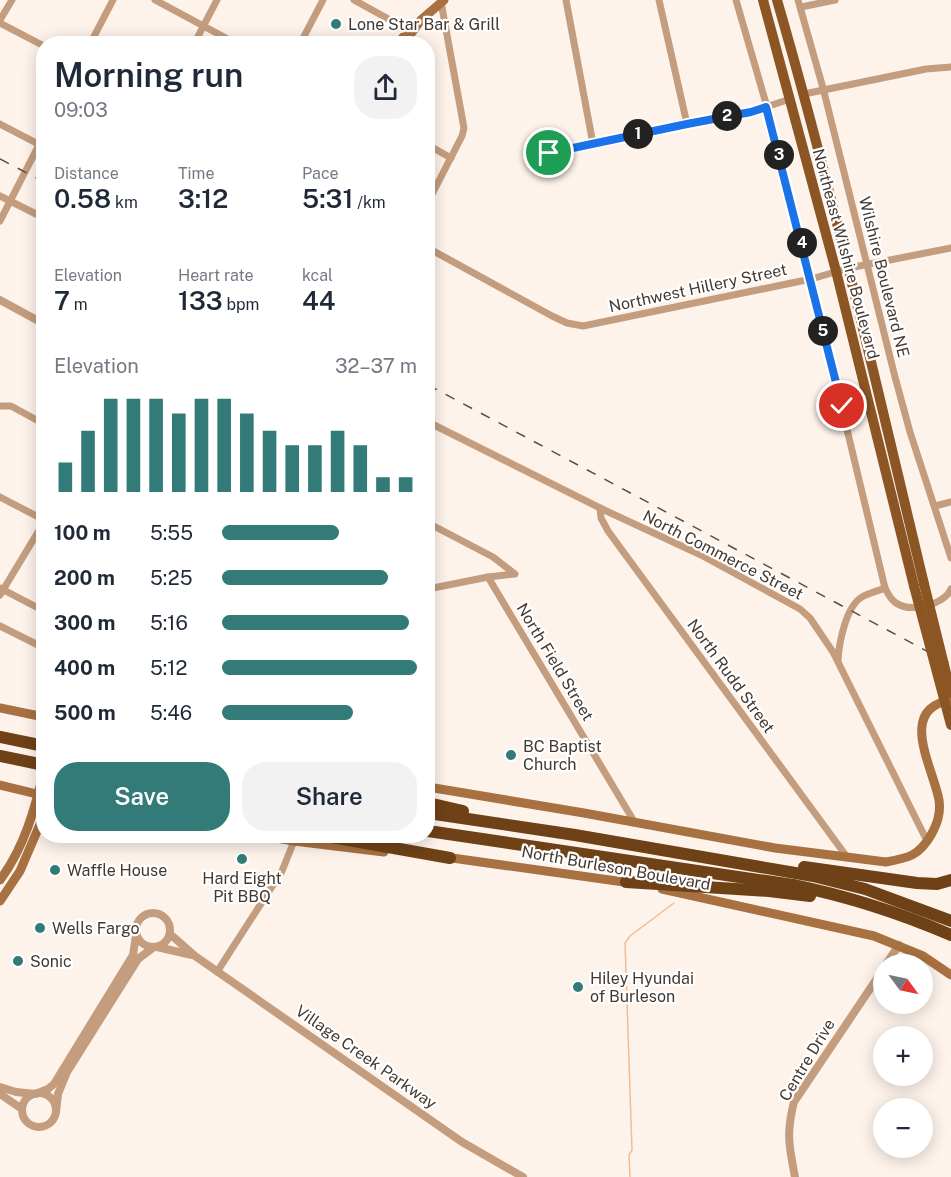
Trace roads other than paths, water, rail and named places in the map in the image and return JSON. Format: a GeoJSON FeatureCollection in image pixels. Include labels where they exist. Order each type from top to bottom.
{"type":"FeatureCollection","features":[{"type":"Feature","properties":{"kind":"highway"},"geometry":{"type":"LineString","coordinates":[[0,737],[36,744]]}},
{"type":"Feature","properties":{"kind":"highway"},"geometry":{"type":"LineString","coordinates":[[0,756],[36,763]]}},
{"type":"Feature","properties":{"kind":"highway"},"geometry":{"type":"LineString","coordinates":[[435,805],[566,830],[575,835]]}},
{"type":"Feature","properties":{"kind":"highway"},"geometry":{"type":"LineString","coordinates":[[435,814],[575,835],[813,876],[865,889],[951,921]]}},
{"type":"Feature","properties":{"kind":"highway"},"geometry":{"type":"LineString","coordinates":[[435,832],[793,885],[836,894],[951,935]]}},
{"type":"Feature","properties":{"kind":"highway"},"geometry":{"type":"LineString","coordinates":[[365,843],[450,858]]}},
{"type":"Feature","properties":{"kind":"highway"},"geometry":{"type":"LineString","coordinates":[[693,855],[707,852],[724,854],[916,884],[937,884],[951,880]]}},
{"type":"Feature","properties":{"kind":"highway"},"geometry":{"type":"LineString","coordinates":[[626,882],[799,894],[911,919]]}},
{"type":"Feature","properties":{"kind":"main road","name":"Northeast Wilshire Boulevard"},"geometry":{"type":"LineString","coordinates":[[763,0],[919,585],[951,693]]}},
{"type":"Feature","properties":{"kind":"main road","name":"Northeast Wilshire Boulevard"},"geometry":{"type":"LineString","coordinates":[[777,0],[849,268],[951,725]]}},
{"type":"Feature","properties":{"kind":"main road"},"geometry":{"type":"LineString","coordinates":[[412,36],[421,20],[442,1]]}},
{"type":"Feature","properties":{"kind":"main road"},"geometry":{"type":"LineString","coordinates":[[435,788],[775,848],[886,862],[903,859],[920,852],[939,821],[939,802],[923,746],[921,723],[932,706],[940,701],[951,700]]}},
{"type":"Feature","properties":{"kind":"main road"},"geometry":{"type":"LineString","coordinates":[[0,708],[36,715]]}},
{"type":"Feature","properties":{"kind":"main road"},"geometry":{"type":"LineString","coordinates":[[0,785],[36,794]]}},
{"type":"Feature","properties":{"kind":"main road"},"geometry":{"type":"LineString","coordinates":[[0,880],[15,858],[36,807]]}},
{"type":"Feature","properties":{"kind":"main road"},"geometry":{"type":"LineString","coordinates":[[0,901],[20,871],[36,834]]}},
{"type":"Feature","properties":{"kind":"main road","name":"North Burleson Boulevard"},"geometry":{"type":"LineString","coordinates":[[312,843],[450,858],[626,882],[874,936],[923,956],[951,975]]}},
{"type":"Feature","properties":{"kind":"main road"},"geometry":{"type":"LineString","coordinates":[[0,889],[15,865],[15,858]]}},
{"type":"Feature","properties":{"kind":"street"},"geometry":{"type":"LineString","coordinates":[[12,0],[0,21],[36,41]]}},
{"type":"Feature","properties":{"kind":"street"},"geometry":{"type":"LineString","coordinates":[[94,36],[113,0]]}},
{"type":"Feature","properties":{"kind":"street"},"geometry":{"type":"LineString","coordinates":[[155,0],[165,3],[223,36]]}},
{"type":"Feature","properties":{"kind":"street"},"geometry":{"type":"LineString","coordinates":[[198,36],[217,0]]}},
{"type":"Feature","properties":{"kind":"street"},"geometry":{"type":"LineString","coordinates":[[304,36],[323,0]]}},
{"type":"Feature","properties":{"kind":"street"},"geometry":{"type":"LineString","coordinates":[[354,0],[409,36]]}},
{"type":"Feature","properties":{"kind":"street"},"geometry":{"type":"LineString","coordinates":[[566,0],[593,144]]}},
{"type":"Feature","properties":{"kind":"street"},"geometry":{"type":"LineString","coordinates":[[660,0],[687,124]]}},
{"type":"Feature","properties":{"kind":"street"},"geometry":{"type":"LineString","coordinates":[[736,0],[811,279],[885,588],[889,597],[897,604],[906,607],[938,602],[949,594],[951,589]]}},
{"type":"Feature","properties":{"kind":"street"},"geometry":{"type":"LineString","coordinates":[[800,4],[835,0]]}},
{"type":"Feature","properties":{"kind":"street"},"geometry":{"type":"LineString","coordinates":[[435,189],[464,128],[442,1]]}},
{"type":"Feature","properties":{"kind":"street","name":"Wilshire Boulevard NE"},"geometry":{"type":"LineString","coordinates":[[800,4],[907,421],[951,558]]}},
{"type":"Feature","properties":{"kind":"street"},"geometry":{"type":"LineString","coordinates":[[804,94],[823,88],[926,69],[951,67]]}},
{"type":"Feature","properties":{"kind":"street"},"geometry":{"type":"LineString","coordinates":[[549,153],[751,112],[790,99]]}},
{"type":"Feature","properties":{"kind":"street"},"geometry":{"type":"LineString","coordinates":[[0,124],[36,143]]}},
{"type":"Feature","properties":{"kind":"street"},"geometry":{"type":"LineString","coordinates":[[435,149],[451,158]]}},
{"type":"Feature","properties":{"kind":"street"},"geometry":{"type":"LineString","coordinates":[[0,220],[36,154]]}},
{"type":"Feature","properties":{"kind":"street"},"geometry":{"type":"LineString","coordinates":[[0,196],[36,214]]}},
{"type":"Feature","properties":{"kind":"street","name":"Northwest Hillery Street"},"geometry":{"type":"LineString","coordinates":[[435,252],[552,316],[583,326],[811,279],[866,264],[951,248]]}},
{"type":"Feature","properties":{"kind":"street"},"geometry":{"type":"LineString","coordinates":[[0,300],[36,320]]}},
{"type":"Feature","properties":{"kind":"street"},"geometry":{"type":"LineString","coordinates":[[0,406],[10,406],[36,420]]}},
{"type":"Feature","properties":{"kind":"street","name":"North Commerce Street"},"geometry":{"type":"LineString","coordinates":[[435,426],[600,508],[701,555],[800,609],[818,628],[838,662],[927,841]]}},
{"type":"Feature","properties":{"kind":"street"},"geometry":{"type":"LineString","coordinates":[[0,497],[36,517]]}},
{"type":"Feature","properties":{"kind":"street"},"geometry":{"type":"LineString","coordinates":[[935,506],[951,502]]}},
{"type":"Feature","properties":{"kind":"street","name":"North Rudd Street"},"geometry":{"type":"LineString","coordinates":[[600,508],[601,518],[608,531],[847,858]]}},
{"type":"Feature","properties":{"kind":"street"},"geometry":{"type":"LineString","coordinates":[[435,527],[493,557],[515,574],[435,588]]}},
{"type":"Feature","properties":{"kind":"street"},"geometry":{"type":"LineString","coordinates":[[36,534],[1,591],[36,607]]}},
{"type":"Feature","properties":{"kind":"street","name":"North Field Street"},"geometry":{"type":"LineString","coordinates":[[488,577],[635,823]]}},
{"type":"Feature","properties":{"kind":"street"},"geometry":{"type":"LineString","coordinates":[[838,662],[842,634],[849,614],[858,601],[885,588]]}},
{"type":"Feature","properties":{"kind":"street"},"geometry":{"type":"LineString","coordinates":[[0,626],[36,644]]}},
{"type":"Feature","properties":{"kind":"street"},"geometry":{"type":"LineString","coordinates":[[217,972],[282,871],[293,843]]}},
{"type":"Feature","properties":{"kind":"street","name":"Village Creek Parkway"},"geometry":{"type":"LineString","coordinates":[[137,929],[141,919],[151,914],[166,919],[170,934],[217,972],[462,1142],[523,1177]]}},
{"type":"Feature","properties":{"kind":"street"},"geometry":{"type":"LineString","coordinates":[[137,929],[142,943],[156,947]]}},
{"type":"Feature","properties":{"kind":"street"},"geometry":{"type":"LineString","coordinates":[[137,929],[133,956],[54,1084],[26,1099],[22,1108],[25,1120],[29,1124],[40,1127],[51,1122],[56,1112],[58,1094],[67,1072],[138,959],[165,942],[170,934]]}},
{"type":"Feature","properties":{"kind":"street"},"geometry":{"type":"LineString","coordinates":[[893,954],[899,945]]}},
{"type":"Feature","properties":{"kind":"street","name":"Village Creek Parkway"},"geometry":{"type":"LineString","coordinates":[[156,947],[195,956]]}},
{"type":"Feature","properties":{"kind":"street","name":"Centre Drive"},"geometry":{"type":"LineString","coordinates":[[795,1177],[788,1144],[789,1122],[795,1102],[873,985]]}},
{"type":"Feature","properties":{"kind":"street"},"geometry":{"type":"LineString","coordinates":[[0,1087],[50,1097],[56,1112]]}},
{"type":"Feature","properties":{"kind":"street"},"geometry":{"type":"LineString","coordinates":[[0,1094],[22,1108]]}},
{"type":"Feature","properties":{"kind":"waterway"},"geometry":{"type":"LineString","coordinates":[[630,1177],[629,1155],[632,1150],[625,943],[630,936],[674,903]]}},
{"type":"Feature","properties":{"kind":"railway"},"geometry":{"type":"LineString","coordinates":[[0,159],[36,178]]}},
{"type":"Feature","properties":{"kind":"railway"},"geometry":{"type":"LineString","coordinates":[[435,389],[951,664]]}},
{"type":"Feature","properties":{"kind":"place","name":"Lone Star Bar & Grill"},"geometry":{"type":"Point","coordinates":[336,24]}},
{"type":"Feature","properties":{"kind":"place","name":"BC Baptist Church"},"geometry":{"type":"Point","coordinates":[511,755]}},
{"type":"Feature","properties":{"kind":"place","name":"Hard Eight Pit BBQ"},"geometry":{"type":"Point","coordinates":[242,859]}},
{"type":"Feature","properties":{"kind":"place","name":"Waffle House"},"geometry":{"type":"Point","coordinates":[55,870]}},
{"type":"Feature","properties":{"kind":"place","name":"Wells Fargo"},"geometry":{"type":"Point","coordinates":[40,928]}},
{"type":"Feature","properties":{"kind":"place","name":"Sonic"},"geometry":{"type":"Point","coordinates":[18,961]}},
{"type":"Feature","properties":{"kind":"place","name":"Hiley Hyundai of Burleson"},"geometry":{"type":"Point","coordinates":[578,987]}}]}
